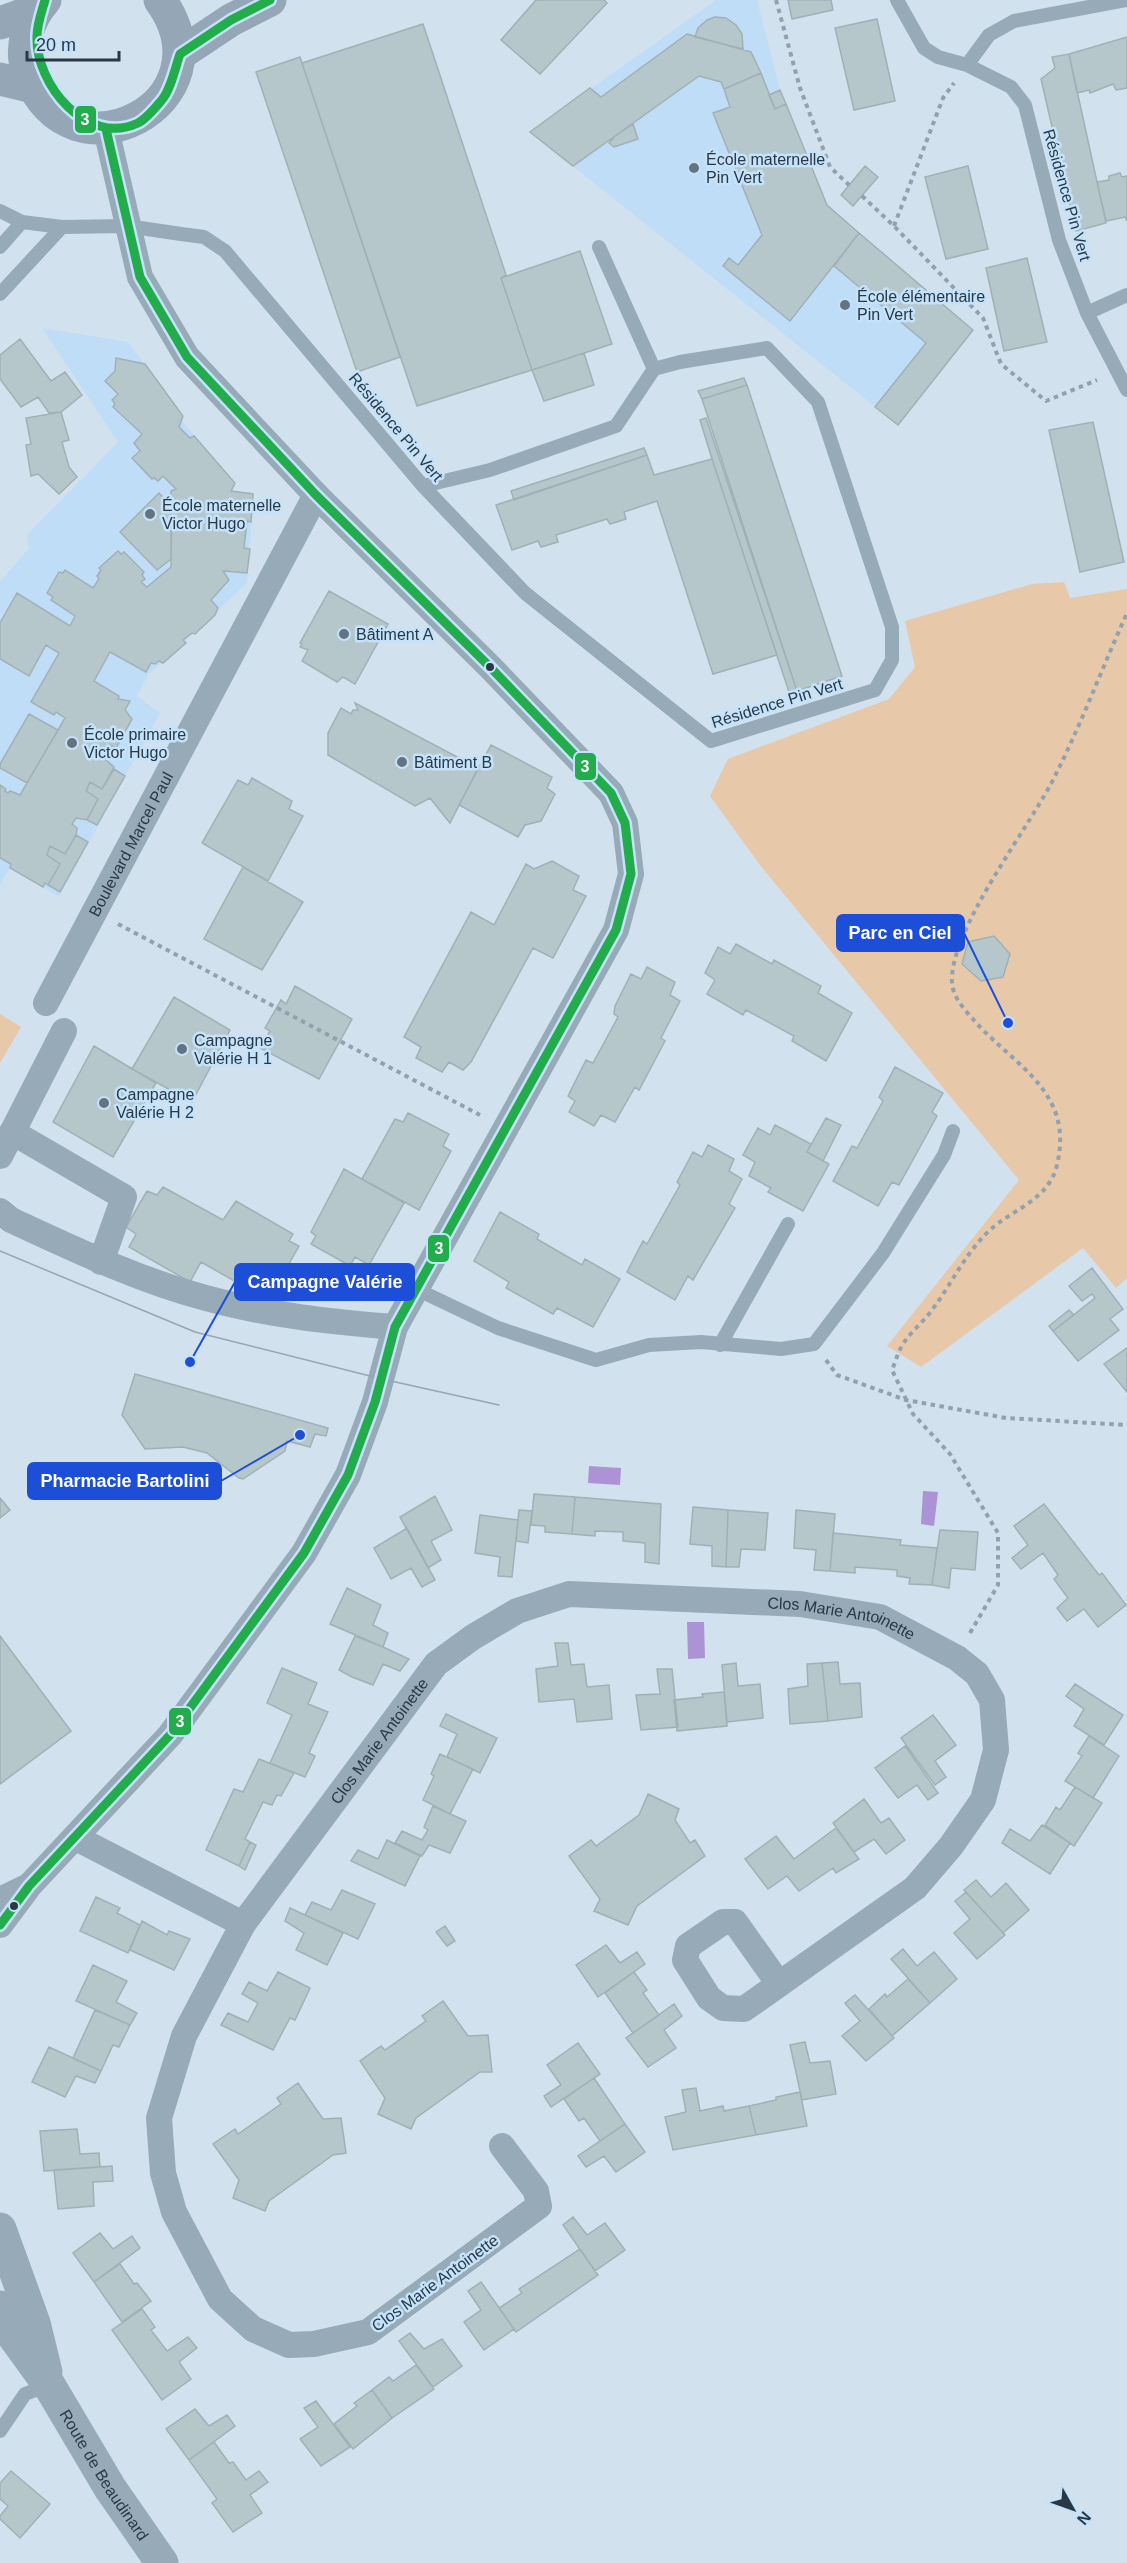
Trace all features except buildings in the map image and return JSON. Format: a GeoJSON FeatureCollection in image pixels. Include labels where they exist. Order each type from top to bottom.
{"type":"FeatureCollection","features":[{"type":"Feature","properties":{"kind":"main road"},"geometry":{"type":"LineString","coordinates":[[40,5],[28,28],[24,48],[26,68],[33,87],[46,105],[63,119],[84,127],[106,129],[128,124],[149,113],[164,97],[175,76],[180,54],[177,33],[170,14],[160,0]]}},
{"type":"Feature","properties":{"kind":"main road"},"geometry":{"type":"LineString","coordinates":[[180,54],[231,20],[270,0]]}},
{"type":"Feature","properties":{"kind":"main road"},"geometry":{"type":"LineString","coordinates":[[0,23],[40,5]]}},
{"type":"Feature","properties":{"kind":"main road"},"geometry":{"type":"LineString","coordinates":[[0,79],[33,87]]}},
{"type":"Feature","properties":{"kind":"street"},"geometry":{"type":"LineString","coordinates":[[0,1925],[29,1886],[76,1838],[191,1710],[304,1553],[348,1474],[375,1402],[395,1327],[616,930],[631,874],[625,823],[611,793],[490,667],[316,495],[187,357],[140,277],[106,129]]}},
{"type":"Feature","properties":{"kind":"street","name":"Boulevard Marcel Paul"},"geometry":{"type":"LineString","coordinates":[[46,1003],[96,913],[316,495]]}},
{"type":"Feature","properties":{"kind":"street"},"geometry":{"type":"LineString","coordinates":[[0,1156],[64,1031]]}},
{"type":"Feature","properties":{"kind":"street"},"geometry":{"type":"LineString","coordinates":[[12,1132],[124,1197],[101,1262]]}},
{"type":"Feature","properties":{"kind":"street"},"geometry":{"type":"LineString","coordinates":[[0,1211],[11,1220],[101,1262],[206,1298],[327,1322],[395,1327]]}},
{"type":"Feature","properties":{"kind":"street","name":"Clos Marie Antoinette"},"geometry":{"type":"LineString","coordinates":[[502,2146],[536,2192],[539,2206],[368,2332],[314,2344],[289,2345],[254,2329],[219,2299],[174,2212],[163,2173],[159,2118],[184,2036],[243,1924],[436,1664],[473,1637],[517,1611],[569,1594],[800,1604],[880,1617],[957,1658],[977,1674],[992,1700],[996,1750],[983,1800],[951,1846],[915,1888],[779,1984]]}},
{"type":"Feature","properties":{"kind":"street"},"geometry":{"type":"LineString","coordinates":[[76,1838],[243,1924]]}},
{"type":"Feature","properties":{"kind":"street"},"geometry":{"type":"LineString","coordinates":[[0,1900],[29,1886]]}},
{"type":"Feature","properties":{"kind":"street","name":"Route de Beaudinard"},"geometry":{"type":"LineString","coordinates":[[0,2229],[34,2323],[49,2385]]}},
{"type":"Feature","properties":{"kind":"street","name":"Route de Beaudinard"},"geometry":{"type":"LineString","coordinates":[[0,2307],[12,2334],[49,2385],[110,2488],[162,2563]]}},
{"type":"Feature","properties":{"kind":"lane","name":"Résidence Pin Vert"},"geometry":{"type":"LineString","coordinates":[[897,0],[924,48],[938,57],[967,65],[1011,87],[1025,105],[1059,240],[1087,313],[1127,390]]}},
{"type":"Feature","properties":{"kind":"lane"},"geometry":{"type":"LineString","coordinates":[[967,65],[989,35],[1014,21],[1126,0]]}},
{"type":"Feature","properties":{"kind":"lane","name":"Résidence Pin Vert"},"geometry":{"type":"LineString","coordinates":[[0,211],[22,222],[62,227],[127,226],[204,237],[225,251],[423,486],[525,593],[711,741],[875,690],[892,660],[892,627],[818,402],[766,348],[680,362],[654,369]]}},
{"type":"Feature","properties":{"kind":"lane"},"geometry":{"type":"LineString","coordinates":[[0,248],[22,222]]}},
{"type":"Feature","properties":{"kind":"lane"},"geometry":{"type":"LineString","coordinates":[[0,294],[62,227]]}},
{"type":"Feature","properties":{"kind":"lane"},"geometry":{"type":"LineString","coordinates":[[423,486],[490,470],[616,426],[654,369],[599,247]]}},
{"type":"Feature","properties":{"kind":"lane"},"geometry":{"type":"LineString","coordinates":[[1087,313],[1127,295]]}},
{"type":"Feature","properties":{"kind":"lane"},"geometry":{"type":"LineString","coordinates":[[416,1289],[498,1328],[596,1360],[649,1345],[701,1342],[781,1349],[814,1344],[883,1253],[944,1155],[953,1131]]}},
{"type":"Feature","properties":{"kind":"lane"},"geometry":{"type":"LineString","coordinates":[[720,1345],[788,1224]]}},
{"type":"Feature","properties":{"kind":"lane"},"geometry":{"type":"LineString","coordinates":[[0,2431],[25,2394],[49,2385]]}},
{"type":"Feature","properties":{"kind":"path"},"geometry":{"type":"LineString","coordinates":[[776,0],[800,88],[830,167],[849,185]]}},
{"type":"Feature","properties":{"kind":"path"},"geometry":{"type":"LineString","coordinates":[[894,226],[943,98],[967,65]]}},
{"type":"Feature","properties":{"kind":"path"},"geometry":{"type":"LineString","coordinates":[[862,196],[983,318],[1001,364],[1046,401],[1117,371]]}},
{"type":"Feature","properties":{"kind":"path"},"geometry":{"type":"LineString","coordinates":[[957,1658],[998,1585],[998,1533],[950,1454],[913,1414],[892,1370],[904,1342],[932,1311],[984,1235],[1016,1210],[1042,1194],[1056,1167],[1060,1133],[1050,1098],[1027,1069],[988,1038],[961,1006],[952,984],[959,944],[988,889],[1056,775],[1127,613]]}},
{"type":"Feature","properties":{"kind":"path"},"geometry":{"type":"LineString","coordinates":[[96,913],[506,1129]]}},
{"type":"Feature","properties":{"kind":"path"},"geometry":{"type":"LineString","coordinates":[[814,1344],[837,1375],[906,1400],[1006,1418],[1127,1425]]}},
{"type":"Feature","properties":{"kind":"shaded area","name":"École maternelle Pin Vert"},"geometry":{"type":"Polygon","coordinates":[[[716,0],[757,0],[780,90],[827,205],[973,330],[898,425],[530,132],[716,0]]]}},
{"type":"Feature","properties":{"kind":"shaded area"},"geometry":{"type":"Polygon","coordinates":[[[42,328],[128,342],[183,416],[183,422],[235,483],[233,491],[254,493],[247,583],[148,675],[137,696],[160,713],[59,897],[10,868],[0,885],[0,582],[29,548],[27,535],[118,442],[42,328]]]}},
{"type":"Feature","properties":{"kind":"shaded area"},"geometry":{"type":"Polygon","coordinates":[[[1064,582],[1070,598],[1127,589],[1127,1278],[1116,1288],[1083,1248],[921,1367],[887,1346],[1019,1180],[760,865],[710,796],[728,759],[889,699],[915,667],[905,621],[1032,584],[1064,582]]]}},
{"type":"Feature","properties":{"kind":"shaded area"},"geometry":{"type":"Polygon","coordinates":[[[0,1014],[21,1027],[0,1063],[0,1014]]]}},
{"type":"Feature","properties":{"kind":"shaded area"},"geometry":{"type":"Polygon","coordinates":[[[589,1466],[621,1468],[620,1485],[588,1483],[589,1466]]]}},
{"type":"Feature","properties":{"kind":"shaded area"},"geometry":{"type":"Polygon","coordinates":[[[923,1491],[938,1492],[934,1526],[921,1524],[923,1491]]]}},
{"type":"Feature","properties":{"kind":"shaded area"},"geometry":{"type":"Polygon","coordinates":[[[687,1622],[704,1622],[705,1658],[688,1659],[687,1622]]]}},
{"type":"Feature","properties":{"kind":"tram line"},"geometry":{"type":"LineString","coordinates":[[0,1251],[195,1332],[382,1379],[499,1405]]}},
{"type":"Feature","properties":{"kind":"transit line","name":"3"},"geometry":{"type":"LineString","coordinates":[[45,0],[37,36],[39,55],[45,73],[55,91],[68,106],[83,119],[100,126],[119,128],[138,123],[147,116],[167,91],[180,54]]}},
{"type":"Feature","properties":{"kind":"transit line","name":"3"},"geometry":{"type":"LineString","coordinates":[[180,54],[231,20],[270,0]]}},
{"type":"Feature","properties":{"kind":"transit line","name":"3"},"geometry":{"type":"LineString","coordinates":[[0,1925],[29,1886],[170,1735],[304,1553],[348,1475],[375,1402],[395,1327],[616,930],[631,874],[625,823],[611,793],[490,667],[316,495],[187,357],[140,277],[106,129]]}},
{"type":"Feature","properties":{"kind":"place","name":"École maternelle Pin Vert"},"geometry":{"type":"Point","coordinates":[694,168]}},
{"type":"Feature","properties":{"kind":"place","name":"École élémentaire Pin Vert"},"geometry":{"type":"Point","coordinates":[845,305]}},
{"type":"Feature","properties":{"kind":"place","name":"École maternelle Victor Hugo"},"geometry":{"type":"Point","coordinates":[150,514]}},
{"type":"Feature","properties":{"kind":"place","name":"Bâtiment A"},"geometry":{"type":"Point","coordinates":[344,634]}},
{"type":"Feature","properties":{"kind":"place","name":"École primaire Victor Hugo"},"geometry":{"type":"Point","coordinates":[72,743]}},
{"type":"Feature","properties":{"kind":"place","name":"Bâtiment B"},"geometry":{"type":"Point","coordinates":[402,762]}},
{"type":"Feature","properties":{"kind":"place","name":"Parc en Ciel"},"geometry":{"type":"Point","coordinates":[1008,1023]}},
{"type":"Feature","properties":{"kind":"place","name":"Campagne Valérie H 1"},"geometry":{"type":"Point","coordinates":[182,1049]}},
{"type":"Feature","properties":{"kind":"place","name":"Campagne Valérie H 2"},"geometry":{"type":"Point","coordinates":[104,1103]}},
{"type":"Feature","properties":{"kind":"place","name":"Campagne Valérie"},"geometry":{"type":"Point","coordinates":[190,1362]}},
{"type":"Feature","properties":{"kind":"place","name":"Pharmacie Bartolini"},"geometry":{"type":"Point","coordinates":[300,1435]}}]}
